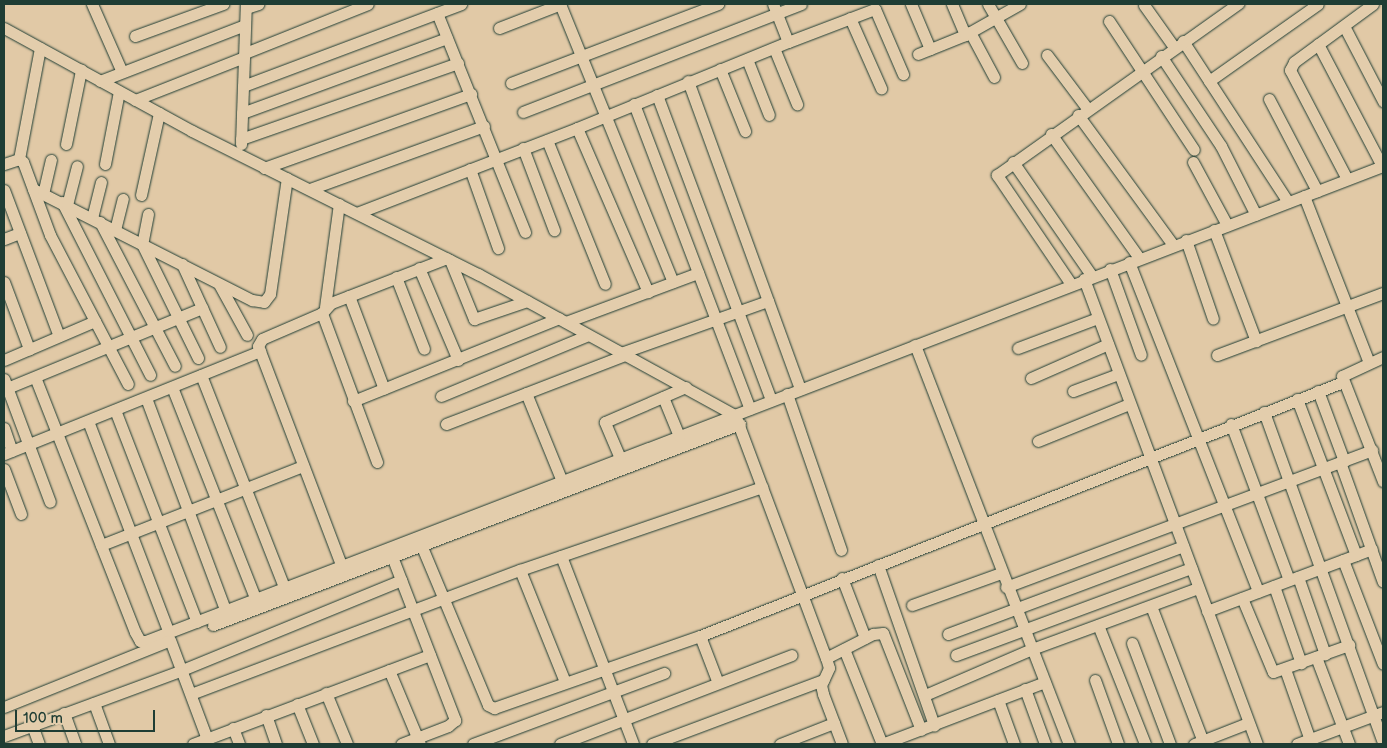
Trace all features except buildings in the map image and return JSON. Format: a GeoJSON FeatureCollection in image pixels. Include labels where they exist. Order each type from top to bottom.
{"type":"FeatureCollection","features":[{"type":"Feature","properties":{"kind":"street"},"geometry":{"type":"LineString","coordinates":[[92,4],[122,72]]}},
{"type":"Feature","properties":{"kind":"street"},"geometry":{"type":"LineString","coordinates":[[135,36],[223,4]]}},
{"type":"Feature","properties":{"kind":"street"},"geometry":{"type":"LineString","coordinates":[[241,156],[246,6],[258,4]]}},
{"type":"Feature","properties":{"kind":"street"},"geometry":{"type":"LineString","coordinates":[[135,100],[368,4]]}},
{"type":"Feature","properties":{"kind":"street"},"geometry":{"type":"LineString","coordinates":[[243,86],[461,4]]}},
{"type":"Feature","properties":{"kind":"street"},"geometry":{"type":"LineString","coordinates":[[500,28],[560,4],[673,282]]}},
{"type":"Feature","properties":{"kind":"street"},"geometry":{"type":"LineString","coordinates":[[683,4],[688,15]]}},
{"type":"Feature","properties":{"kind":"street"},"geometry":{"type":"LineString","coordinates":[[511,83],[718,4]]}},
{"type":"Feature","properties":{"kind":"street"},"geometry":{"type":"LineString","coordinates":[[523,112],[775,8],[801,4]]}},
{"type":"Feature","properties":{"kind":"street"},"geometry":{"type":"LineString","coordinates":[[911,4],[930,49]]}},
{"type":"Feature","properties":{"kind":"street"},"geometry":{"type":"LineString","coordinates":[[952,4],[994,78]]}},
{"type":"Feature","properties":{"kind":"street"},"geometry":{"type":"LineString","coordinates":[[988,4],[1022,63]]}},
{"type":"Feature","properties":{"kind":"street"},"geometry":{"type":"LineString","coordinates":[[918,54],[968,34],[1020,4]]}},
{"type":"Feature","properties":{"kind":"street"},"geometry":{"type":"LineString","coordinates":[[1070,284],[998,181],[997,175],[1000,170],[1178,44],[1238,4]]}},
{"type":"Feature","properties":{"kind":"street"},"geometry":{"type":"LineString","coordinates":[[1209,81],[1318,4]]}},
{"type":"Feature","properties":{"kind":"street"},"geometry":{"type":"LineString","coordinates":[[1347,180],[1290,70],[1291,65],[1373,4]]}},
{"type":"Feature","properties":{"kind":"street"},"geometry":{"type":"LineString","coordinates":[[1144,5],[1209,81],[1288,202]]}},
{"type":"Feature","properties":{"kind":"street"},"geometry":{"type":"LineString","coordinates":[[775,8],[788,42]]}},
{"type":"Feature","properties":{"kind":"street"},"geometry":{"type":"LineString","coordinates":[[357,212],[547,140],[688,81],[875,9],[904,74]]}},
{"type":"Feature","properties":{"kind":"street"},"geometry":{"type":"LineString","coordinates":[[437,13],[497,158],[525,232]]}},
{"type":"Feature","properties":{"kind":"street"},"geometry":{"type":"LineString","coordinates":[[850,18],[880,88]]}},
{"type":"Feature","properties":{"kind":"street"},"geometry":{"type":"LineString","coordinates":[[1109,21],[1194,150]]}},
{"type":"Feature","properties":{"kind":"street"},"geometry":{"type":"LineString","coordinates":[[100,81],[245,26]]}},
{"type":"Feature","properties":{"kind":"street"},"geometry":{"type":"LineString","coordinates":[[1344,26],[1383,101]]}},
{"type":"Feature","properties":{"kind":"street"},"geometry":{"type":"LineString","coordinates":[[4,28],[264,168],[357,212],[449,259],[686,387],[737,420],[826,658],[829,668],[823,680],[823,694],[842,744]]}},
{"type":"Feature","properties":{"kind":"street"},"geometry":{"type":"LineString","coordinates":[[242,113],[448,38]]}},
{"type":"Feature","properties":{"kind":"street"},"geometry":{"type":"LineString","coordinates":[[4,707],[170,637],[422,547],[737,420],[750,409],[771,400],[1070,284],[1383,166],[1318,44]]}},
{"type":"Feature","properties":{"kind":"street"},"geometry":{"type":"LineString","coordinates":[[40,48],[19,159],[38,192],[50,235],[128,384]]}},
{"type":"Feature","properties":{"kind":"street"},"geometry":{"type":"LineString","coordinates":[[774,48],[796,104]]}},
{"type":"Feature","properties":{"kind":"street"},"geometry":{"type":"LineString","coordinates":[[1047,55],[1082,112],[1173,246]]}},
{"type":"Feature","properties":{"kind":"street"},"geometry":{"type":"LineString","coordinates":[[1161,56],[1222,146],[1256,215]]}},
{"type":"Feature","properties":{"kind":"street"},"geometry":{"type":"LineString","coordinates":[[747,58],[769,115]]}},
{"type":"Feature","properties":{"kind":"street"},"geometry":{"type":"LineString","coordinates":[[241,139],[458,63]]}},
{"type":"Feature","properties":{"kind":"street"},"geometry":{"type":"LineString","coordinates":[[720,69],[745,131]]}},
{"type":"Feature","properties":{"kind":"street"},"geometry":{"type":"LineString","coordinates":[[66,144],[80,70]]}},
{"type":"Feature","properties":{"kind":"street"},"geometry":{"type":"LineString","coordinates":[[688,81],[800,389]]}},
{"type":"Feature","properties":{"kind":"street"},"geometry":{"type":"LineString","coordinates":[[105,164],[119,91]]}},
{"type":"Feature","properties":{"kind":"street"},"geometry":{"type":"LineString","coordinates":[[264,168],[471,94]]}},
{"type":"Feature","properties":{"kind":"street"},"geometry":{"type":"LineString","coordinates":[[657,95],[771,400]]}},
{"type":"Feature","properties":{"kind":"street"},"geometry":{"type":"LineString","coordinates":[[1269,99],[1317,191]]}},
{"type":"Feature","properties":{"kind":"street"},"geometry":{"type":"LineString","coordinates":[[634,104],[750,409]]}},
{"type":"Feature","properties":{"kind":"street"},"geometry":{"type":"LineString","coordinates":[[141,195],[159,113]]}},
{"type":"Feature","properties":{"kind":"street"},"geometry":{"type":"LineString","coordinates":[[310,189],[484,126]]}},
{"type":"Feature","properties":{"kind":"street"},"geometry":{"type":"LineString","coordinates":[[577,128],[648,292]]}},
{"type":"Feature","properties":{"kind":"street"},"geometry":{"type":"LineString","coordinates":[[1051,134],[1134,260],[1197,438],[1258,592]]}},
{"type":"Feature","properties":{"kind":"street"},"geometry":{"type":"LineString","coordinates":[[547,140],[605,284]]}},
{"type":"Feature","properties":{"kind":"street"},"geometry":{"type":"LineString","coordinates":[[523,148],[554,230]]}},
{"type":"Feature","properties":{"kind":"street"},"geometry":{"type":"LineString","coordinates":[[4,164],[19,159]]}},
{"type":"Feature","properties":{"kind":"street"},"geometry":{"type":"LineString","coordinates":[[38,192],[51,160]]}},
{"type":"Feature","properties":{"kind":"street"},"geometry":{"type":"LineString","coordinates":[[1013,162],[1088,278],[1098,318],[1118,374],[1257,744]]}},
{"type":"Feature","properties":{"kind":"street"},"geometry":{"type":"LineString","coordinates":[[1193,162],[1227,225]]}},
{"type":"Feature","properties":{"kind":"street"},"geometry":{"type":"LineString","coordinates":[[77,166],[64,204],[150,375]]}},
{"type":"Feature","properties":{"kind":"street"},"geometry":{"type":"LineString","coordinates":[[470,169],[498,248]]}},
{"type":"Feature","properties":{"kind":"street"},"geometry":{"type":"LineString","coordinates":[[38,192],[252,300],[268,299],[287,178]]}},
{"type":"Feature","properties":{"kind":"street"},"geometry":{"type":"LineString","coordinates":[[101,182],[96,220],[157,327],[174,366]]}},
{"type":"Feature","properties":{"kind":"street"},"geometry":{"type":"LineString","coordinates":[[4,190],[59,336]]}},
{"type":"Feature","properties":{"kind":"street"},"geometry":{"type":"LineString","coordinates":[[1304,196],[1369,363]]}},
{"type":"Feature","properties":{"kind":"street"},"geometry":{"type":"LineString","coordinates":[[115,230],[123,199]]}},
{"type":"Feature","properties":{"kind":"street"},"geometry":{"type":"LineString","coordinates":[[339,204],[323,310],[377,462]]}},
{"type":"Feature","properties":{"kind":"street"},"geometry":{"type":"LineString","coordinates":[[148,214],[142,244],[180,317],[198,358]]}},
{"type":"Feature","properties":{"kind":"street"},"geometry":{"type":"LineString","coordinates":[[1214,230],[1256,341]]}},
{"type":"Feature","properties":{"kind":"street"},"geometry":{"type":"LineString","coordinates":[[4,239],[20,233]]}},
{"type":"Feature","properties":{"kind":"street"},"geometry":{"type":"LineString","coordinates":[[1186,240],[1213,319]]}},
{"type":"Feature","properties":{"kind":"street"},"geometry":{"type":"LineString","coordinates":[[342,567],[258,342],[350,296],[420,268],[449,259]]}},
{"type":"Feature","properties":{"kind":"street"},"geometry":{"type":"LineString","coordinates":[[449,259],[474,319],[527,301]]}},
{"type":"Feature","properties":{"kind":"street"},"geometry":{"type":"LineString","coordinates":[[182,264],[220,346]]}},
{"type":"Feature","properties":{"kind":"street"},"geometry":{"type":"LineString","coordinates":[[420,268],[458,360]]}},
{"type":"Feature","properties":{"kind":"street"},"geometry":{"type":"LineString","coordinates":[[1110,269],[1141,355]]}},
{"type":"Feature","properties":{"kind":"street"},"geometry":{"type":"LineString","coordinates":[[354,401],[562,320],[648,292],[698,273]]}},
{"type":"Feature","properties":{"kind":"street"},"geometry":{"type":"LineString","coordinates":[[396,277],[424,349]]}},
{"type":"Feature","properties":{"kind":"street"},"geometry":{"type":"LineString","coordinates":[[4,282],[29,350]]}},
{"type":"Feature","properties":{"kind":"street"},"geometry":{"type":"LineString","coordinates":[[220,284],[247,335]]}},
{"type":"Feature","properties":{"kind":"street"},"geometry":{"type":"LineString","coordinates":[[1217,355],[1383,293]]}},
{"type":"Feature","properties":{"kind":"street"},"geometry":{"type":"LineString","coordinates":[[350,296],[384,389]]}},
{"type":"Feature","properties":{"kind":"street"},"geometry":{"type":"LineString","coordinates":[[446,424],[623,354],[768,301]]}},
{"type":"Feature","properties":{"kind":"street"},"geometry":{"type":"LineString","coordinates":[[50,502],[6,384],[35,376],[202,308]]}},
{"type":"Feature","properties":{"kind":"street"},"geometry":{"type":"LineString","coordinates":[[1018,348],[1098,318]]}},
{"type":"Feature","properties":{"kind":"street"},"geometry":{"type":"LineString","coordinates":[[4,360],[95,321]]}},
{"type":"Feature","properties":{"kind":"street"},"geometry":{"type":"LineString","coordinates":[[441,396],[588,335]]}},
{"type":"Feature","properties":{"kind":"street"},"geometry":{"type":"LineString","coordinates":[[915,344],[1014,608],[1069,744]]}},
{"type":"Feature","properties":{"kind":"street"},"geometry":{"type":"LineString","coordinates":[[1030,378],[1108,344]]}},
{"type":"Feature","properties":{"kind":"street"},"geometry":{"type":"LineString","coordinates":[[4,428],[8,453],[260,351]]}},
{"type":"Feature","properties":{"kind":"street"},"geometry":{"type":"LineString","coordinates":[[1383,357],[1344,373],[1343,382],[1383,480]]}},
{"type":"Feature","properties":{"kind":"street"},"geometry":{"type":"LineString","coordinates":[[1073,391],[1118,374]]}},
{"type":"Feature","properties":{"kind":"street"},"geometry":{"type":"LineString","coordinates":[[201,375],[285,589]]}},
{"type":"Feature","properties":{"kind":"street"},"geometry":{"type":"LineString","coordinates":[[35,376],[140,641],[170,637],[197,622],[620,458],[679,436],[737,420]]}},
{"type":"Feature","properties":{"kind":"street"},"geometry":{"type":"LineString","coordinates":[[422,547],[490,708],[700,636],[802,593],[983,526],[1230,424],[1343,382]]}},
{"type":"Feature","properties":{"kind":"street"},"geometry":{"type":"LineString","coordinates":[[172,387],[256,600]]}},
{"type":"Feature","properties":{"kind":"street"},"geometry":{"type":"LineString","coordinates":[[620,458],[605,422],[686,387]]}},
{"type":"Feature","properties":{"kind":"street"},"geometry":{"type":"LineString","coordinates":[[1318,391],[1383,582]]}},
{"type":"Feature","properties":{"kind":"street"},"geometry":{"type":"LineString","coordinates":[[526,393],[562,481]]}},
{"type":"Feature","properties":{"kind":"street"},"geometry":{"type":"LineString","coordinates":[[787,394],[841,550]]}},
{"type":"Feature","properties":{"kind":"street"},"geometry":{"type":"LineString","coordinates":[[663,397],[679,436]]}},
{"type":"Feature","properties":{"kind":"street"},"geometry":{"type":"LineString","coordinates":[[146,398],[226,612]]}},
{"type":"Feature","properties":{"kind":"street"},"geometry":{"type":"LineString","coordinates":[[1297,399],[1356,555]]}},
{"type":"Feature","properties":{"kind":"street"},"geometry":{"type":"LineString","coordinates":[[1038,441],[1129,404]]}},
{"type":"Feature","properties":{"kind":"street"},"geometry":{"type":"LineString","coordinates":[[115,410],[197,622]]}},
{"type":"Feature","properties":{"kind":"street"},"geometry":{"type":"LineString","coordinates":[[1264,412],[1349,645],[1379,714],[1383,744]]}},
{"type":"Feature","properties":{"kind":"street"},"geometry":{"type":"LineString","coordinates":[[88,421],[191,694],[202,742],[233,728],[430,654]]}},
{"type":"Feature","properties":{"kind":"street"},"geometry":{"type":"LineString","coordinates":[[1230,424],[1256,493],[1294,578],[1348,744]]}},
{"type":"Feature","properties":{"kind":"street"},"geometry":{"type":"LineString","coordinates":[[1006,587],[1372,450]]}},
{"type":"Feature","properties":{"kind":"street"},"geometry":{"type":"LineString","coordinates":[[101,545],[303,466]]}},
{"type":"Feature","properties":{"kind":"street"},"geometry":{"type":"LineString","coordinates":[[4,469],[21,514]]}},
{"type":"Feature","properties":{"kind":"street"},"geometry":{"type":"LineString","coordinates":[[191,694],[520,570],[762,487]]}},
{"type":"Feature","properties":{"kind":"street"},"geometry":{"type":"LineString","coordinates":[[948,634],[1183,546]]}},
{"type":"Feature","properties":{"kind":"street"},"geometry":{"type":"LineString","coordinates":[[1207,611],[1372,549]]}},
{"type":"Feature","properties":{"kind":"street"},"geometry":{"type":"LineString","coordinates":[[561,556],[634,744]]}},
{"type":"Feature","properties":{"kind":"street"},"geometry":{"type":"LineString","coordinates":[[393,558],[454,720],[448,726],[419,741],[401,744]]}},
{"type":"Feature","properties":{"kind":"street"},"geometry":{"type":"LineString","coordinates":[[1343,560],[1383,664]]}},
{"type":"Feature","properties":{"kind":"street"},"geometry":{"type":"LineString","coordinates":[[878,565],[934,725]]}},
{"type":"Feature","properties":{"kind":"street"},"geometry":{"type":"LineString","coordinates":[[956,655],[1022,628],[1191,568]]}},
{"type":"Feature","properties":{"kind":"street"},"geometry":{"type":"LineString","coordinates":[[520,570],[565,682]]}},
{"type":"Feature","properties":{"kind":"street"},"geometry":{"type":"LineString","coordinates":[[912,605],[1001,573]]}},
{"type":"Feature","properties":{"kind":"street"},"geometry":{"type":"LineString","coordinates":[[842,578],[865,638]]}},
{"type":"Feature","properties":{"kind":"street"},"geometry":{"type":"LineString","coordinates":[[4,736],[182,670],[400,580]]}},
{"type":"Feature","properties":{"kind":"street"},"geometry":{"type":"LineString","coordinates":[[1274,586],[1301,662]]}},
{"type":"Feature","properties":{"kind":"street"},"geometry":{"type":"LineString","coordinates":[[924,695],[1032,649],[1198,588]]}},
{"type":"Feature","properties":{"kind":"street"},"geometry":{"type":"LineString","coordinates":[[1242,598],[1270,670],[1285,668],[1349,645]]}},
{"type":"Feature","properties":{"kind":"street"},"geometry":{"type":"LineString","coordinates":[[1151,606],[1200,743],[1248,723]]}},
{"type":"Feature","properties":{"kind":"street"},"geometry":{"type":"LineString","coordinates":[[1098,625],[1145,744]]}},
{"type":"Feature","properties":{"kind":"street"},"geometry":{"type":"LineString","coordinates":[[826,658],[879,632],[886,638],[921,730]]}},
{"type":"Feature","properties":{"kind":"street"},"geometry":{"type":"LineString","coordinates":[[700,636],[718,683]]}},
{"type":"Feature","properties":{"kind":"street"},"geometry":{"type":"LineString","coordinates":[[1132,643],[1170,744]]}},
{"type":"Feature","properties":{"kind":"street"},"geometry":{"type":"LineString","coordinates":[[844,649],[882,744],[908,740],[921,730],[1045,682]]}},
{"type":"Feature","properties":{"kind":"street"},"geometry":{"type":"LineString","coordinates":[[560,744],[792,655]]}},
{"type":"Feature","properties":{"kind":"street"},"geometry":{"type":"LineString","coordinates":[[1285,668],[1310,740]]}},
{"type":"Feature","properties":{"kind":"street"},"geometry":{"type":"LineString","coordinates":[[389,670],[419,741]]}},
{"type":"Feature","properties":{"kind":"street"},"geometry":{"type":"LineString","coordinates":[[473,744],[664,673]]}},
{"type":"Feature","properties":{"kind":"street"},"geometry":{"type":"LineString","coordinates":[[652,744],[823,680]]}},
{"type":"Feature","properties":{"kind":"street"},"geometry":{"type":"LineString","coordinates":[[1095,680],[1118,744]]}},
{"type":"Feature","properties":{"kind":"street"},"geometry":{"type":"LineString","coordinates":[[1025,689],[1045,744]]}},
{"type":"Feature","properties":{"kind":"street"},"geometry":{"type":"LineString","coordinates":[[326,693],[347,744]]}},
{"type":"Feature","properties":{"kind":"street"},"geometry":{"type":"LineString","coordinates":[[998,700],[1014,744]]}},
{"type":"Feature","properties":{"kind":"street"},"geometry":{"type":"LineString","coordinates":[[94,703],[109,744]]}},
{"type":"Feature","properties":{"kind":"street"},"geometry":{"type":"LineString","coordinates":[[297,704],[313,744]]}},
{"type":"Feature","properties":{"kind":"street"},"geometry":{"type":"LineString","coordinates":[[64,713],[75,744]]}},
{"type":"Feature","properties":{"kind":"street"},"geometry":{"type":"LineString","coordinates":[[1297,744],[1379,714]]}},
{"type":"Feature","properties":{"kind":"street"},"geometry":{"type":"LineString","coordinates":[[266,716],[276,744]]}},
{"type":"Feature","properties":{"kind":"street"},"geometry":{"type":"LineString","coordinates":[[780,744],[834,723]]}},
{"type":"Feature","properties":{"kind":"street"},"geometry":{"type":"LineString","coordinates":[[32,725],[39,744]]}},
{"type":"Feature","properties":{"kind":"street"},"geometry":{"type":"LineString","coordinates":[[233,728],[239,744]]}}]}
